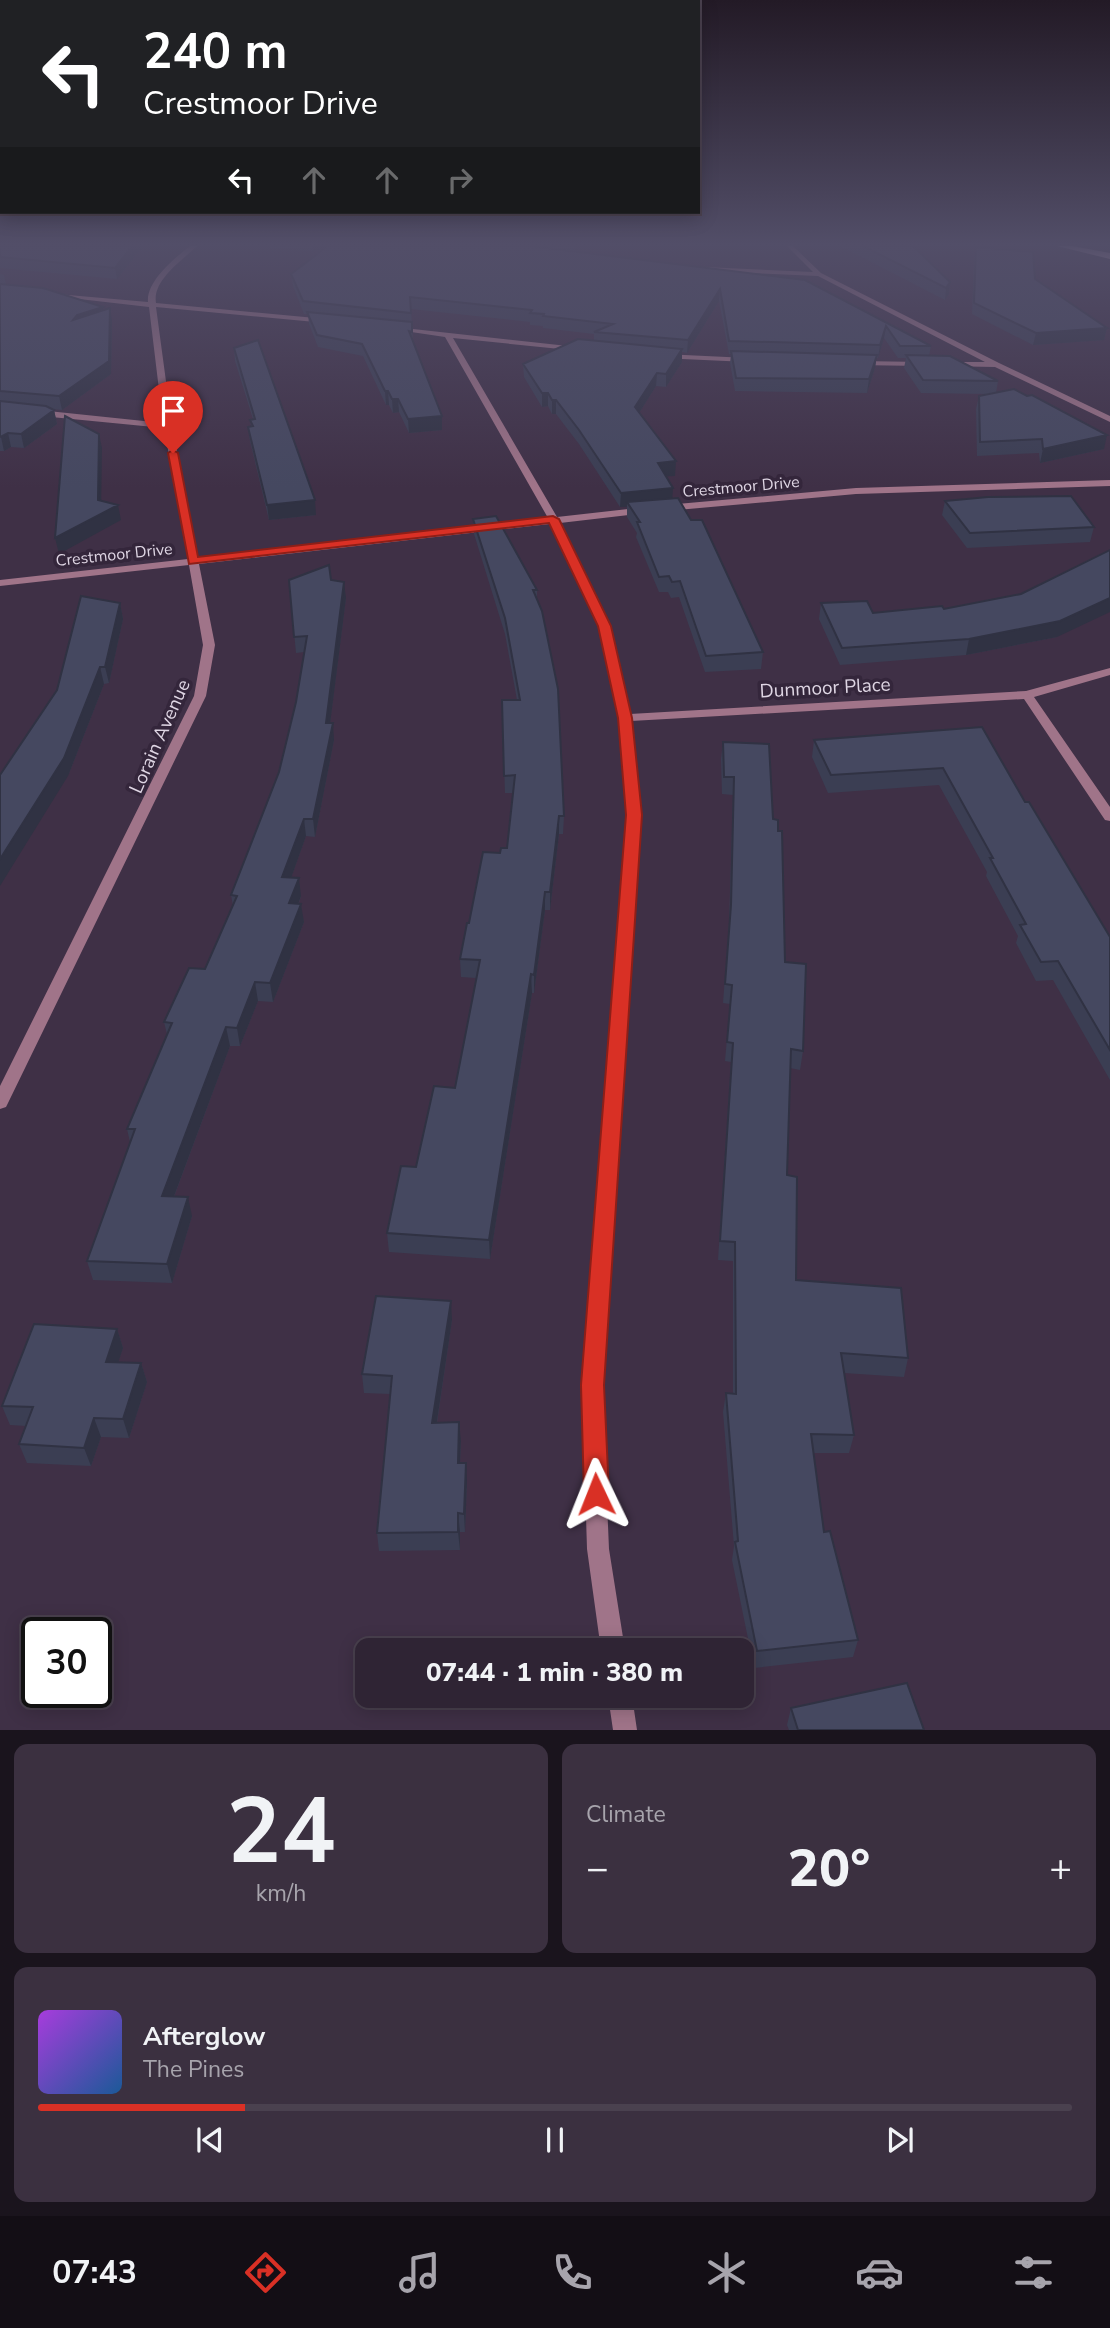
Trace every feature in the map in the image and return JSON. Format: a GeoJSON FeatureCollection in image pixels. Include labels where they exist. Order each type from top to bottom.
{"type":"FeatureCollection","features":[{"type":"Feature","properties":{"kind":"street","name":"Lorain Avenue"},"geometry":{"type":"LineString","coordinates":[[0,1103],[200,696],[209,645],[168,426],[155,327]]}},
{"type":"Feature","properties":{"kind":"street"},"geometry":{"type":"LineString","coordinates":[[379,327],[592,350]]}},
{"type":"Feature","properties":{"kind":"street"},"geometry":{"type":"LineString","coordinates":[[922,327],[1110,419]]}},
{"type":"Feature","properties":{"kind":"street"},"geometry":{"type":"LineString","coordinates":[[448,335],[553,519],[605,626],[625,718],[634,815],[592,1385],[598,1549],[611,1638]]}},
{"type":"Feature","properties":{"kind":"street"},"geometry":{"type":"LineString","coordinates":[[657,356],[760,360]]}},
{"type":"Feature","properties":{"kind":"street"},"geometry":{"type":"LineString","coordinates":[[855,363],[996,365]]}},
{"type":"Feature","properties":{"kind":"street"},"geometry":{"type":"LineString","coordinates":[[0,409],[168,426]]}},
{"type":"Feature","properties":{"kind":"street","name":"Crestmoor Drive"},"geometry":{"type":"LineString","coordinates":[[0,583],[553,519],[856,491],[1110,484]]}},
{"type":"Feature","properties":{"kind":"street","name":"Dunmoor Place"},"geometry":{"type":"LineString","coordinates":[[625,718],[1027,695],[1110,671]]}},
{"type":"Feature","properties":{"kind":"street"},"geometry":{"type":"LineString","coordinates":[[1027,695],[1110,817]]}},
{"type":"Feature","properties":{"kind":"street"},"geometry":{"type":"LineString","coordinates":[[622,1708],[625,1730]]}},
{"type":"Feature","properties":{"kind":"building"},"geometry":{"type":"Polygon","coordinates":[[[0,327],[110,327],[109,361],[59,396],[0,391],[0,327]]]}},
{"type":"Feature","properties":{"kind":"building"},"geometry":{"type":"Polygon","coordinates":[[[313,327],[412,327],[412,332],[409,331],[442,416],[408,419],[398,399],[392,399],[388,391],[385,391],[362,344],[317,335],[313,327]]]}},
{"type":"Feature","properties":{"kind":"building"},"geometry":{"type":"Polygon","coordinates":[[[607,327],[696,327],[688,340],[594,332],[607,327]]]}},
{"type":"Feature","properties":{"kind":"building"},"geometry":{"type":"Polygon","coordinates":[[[727,327],[886,327],[880,345],[729,341],[727,327]]]}},
{"type":"Feature","properties":{"kind":"building"},"geometry":{"type":"Polygon","coordinates":[[[887,327],[894,327],[931,346],[900,346],[887,327]]]}},
{"type":"Feature","properties":{"kind":"building"},"geometry":{"type":"Polygon","coordinates":[[[1023,327],[1107,328],[1036,333],[1023,327]]]}},
{"type":"Feature","properties":{"kind":"building"},"geometry":{"type":"Polygon","coordinates":[[[578,339],[682,349],[666,374],[657,373],[635,407],[676,461],[658,463],[673,488],[621,493],[579,430],[556,400],[552,400],[548,393],[542,393],[523,364],[578,339]]]}},
{"type":"Feature","properties":{"kind":"building"},"geometry":{"type":"Polygon","coordinates":[[[258,340],[315,500],[267,505],[248,427],[253,426],[250,420],[255,419],[234,348],[258,340]]]}},
{"type":"Feature","properties":{"kind":"building"},"geometry":{"type":"Polygon","coordinates":[[[731,351],[877,355],[869,379],[736,378],[731,351]]]}},
{"type":"Feature","properties":{"kind":"building"},"geometry":{"type":"Polygon","coordinates":[[[906,355],[950,356],[998,381],[923,380],[906,355]]]}},
{"type":"Feature","properties":{"kind":"building"},"geometry":{"type":"Polygon","coordinates":[[[1014,389],[1027,396],[1032,395],[1107,435],[1043,449],[1042,439],[980,442],[979,396],[1014,389]]]}},
{"type":"Feature","properties":{"kind":"building"},"geometry":{"type":"Polygon","coordinates":[[[0,401],[46,406],[54,410],[21,434],[8,433],[0,437],[0,401]]]}},
{"type":"Feature","properties":{"kind":"building"},"geometry":{"type":"Polygon","coordinates":[[[65,416],[99,434],[98,500],[118,505],[55,538],[65,416]]]}},
{"type":"Feature","properties":{"kind":"building"},"geometry":{"type":"Polygon","coordinates":[[[1071,496],[1094,527],[970,533],[945,501],[988,497],[1071,496]]]}},
{"type":"Feature","properties":{"kind":"building"},"geometry":{"type":"Polygon","coordinates":[[[678,498],[691,520],[702,520],[763,652],[706,656],[680,581],[672,582],[669,576],[659,577],[637,522],[640,522],[627,502],[678,498]]]}},
{"type":"Feature","properties":{"kind":"building"},"geometry":{"type":"Polygon","coordinates":[[[496,516],[537,590],[533,590],[542,611],[558,689],[564,816],[559,816],[550,892],[545,892],[534,975],[531,974],[489,1240],[387,1233],[401,1166],[416,1167],[434,1086],[455,1088],[480,960],[460,959],[467,923],[483,852],[500,853],[501,848],[507,848],[515,775],[504,776],[502,700],[520,700],[505,618],[473,519],[496,516]]]}},
{"type":"Feature","properties":{"kind":"building"},"geometry":{"type":"Polygon","coordinates":[[[1110,550],[1110,598],[1060,621],[969,639],[842,648],[821,603],[867,601],[873,613],[942,606],[944,609],[1021,594],[1110,550]]]}},
{"type":"Feature","properties":{"kind":"building"},"geometry":{"type":"Polygon","coordinates":[[[329,565],[331,580],[344,582],[326,723],[333,723],[313,819],[304,819],[282,877],[299,878],[289,903],[301,904],[270,983],[255,982],[237,1028],[226,1027],[162,1196],[188,1197],[167,1264],[87,1261],[135,1129],[127,1129],[172,1023],[164,1022],[189,968],[205,969],[237,896],[231,895],[279,772],[296,702],[307,636],[294,637],[289,580],[329,565]]]}},
{"type":"Feature","properties":{"kind":"building"},"geometry":{"type":"Polygon","coordinates":[[[81,596],[120,603],[105,667],[100,667],[64,758],[0,859],[0,775],[57,690],[81,596]]]}},
{"type":"Feature","properties":{"kind":"building"},"geometry":{"type":"Polygon","coordinates":[[[982,727],[1025,802],[1029,802],[1110,937],[1110,1050],[1058,961],[1041,962],[1020,925],[1026,924],[990,858],[993,858],[943,768],[831,775],[814,740],[982,727]]]}},
{"type":"Feature","properties":{"kind":"building"},"geometry":{"type":"Polygon","coordinates":[[[723,742],[769,744],[773,819],[778,820],[778,831],[782,831],[785,962],[806,964],[803,1051],[791,1049],[787,1175],[797,1177],[796,1280],[901,1288],[908,1358],[841,1353],[854,1435],[811,1434],[824,1532],[830,1531],[858,1640],[757,1651],[735,1542],[738,1541],[726,1393],[736,1394],[735,1242],[720,1241],[733,1043],[727,1042],[732,985],[725,984],[731,905],[734,777],[724,777],[723,742]]]}},
{"type":"Feature","properties":{"kind":"building"},"geometry":{"type":"Polygon","coordinates":[[[376,1296],[451,1301],[432,1423],[459,1422],[458,1463],[466,1463],[464,1514],[458,1513],[458,1532],[377,1533],[392,1376],[362,1374],[376,1296]]]}},
{"type":"Feature","properties":{"kind":"building"},"geometry":{"type":"Polygon","coordinates":[[[34,1324],[117,1329],[106,1362],[141,1363],[123,1419],[94,1418],[84,1448],[19,1444],[33,1407],[2,1406],[34,1324]]]}},
{"type":"Feature","properties":{"kind":"building"},"geometry":{"type":"Polygon","coordinates":[[[907,1683],[924,1730],[798,1730],[791,1708],[907,1683]]]}},
{"type":"Feature","properties":{"kind":"route"},"geometry":{"type":"LineString","coordinates":[[173,453],[193,561],[553,519],[605,626],[625,718],[634,815],[592,1385],[596,1494]]}}]}
